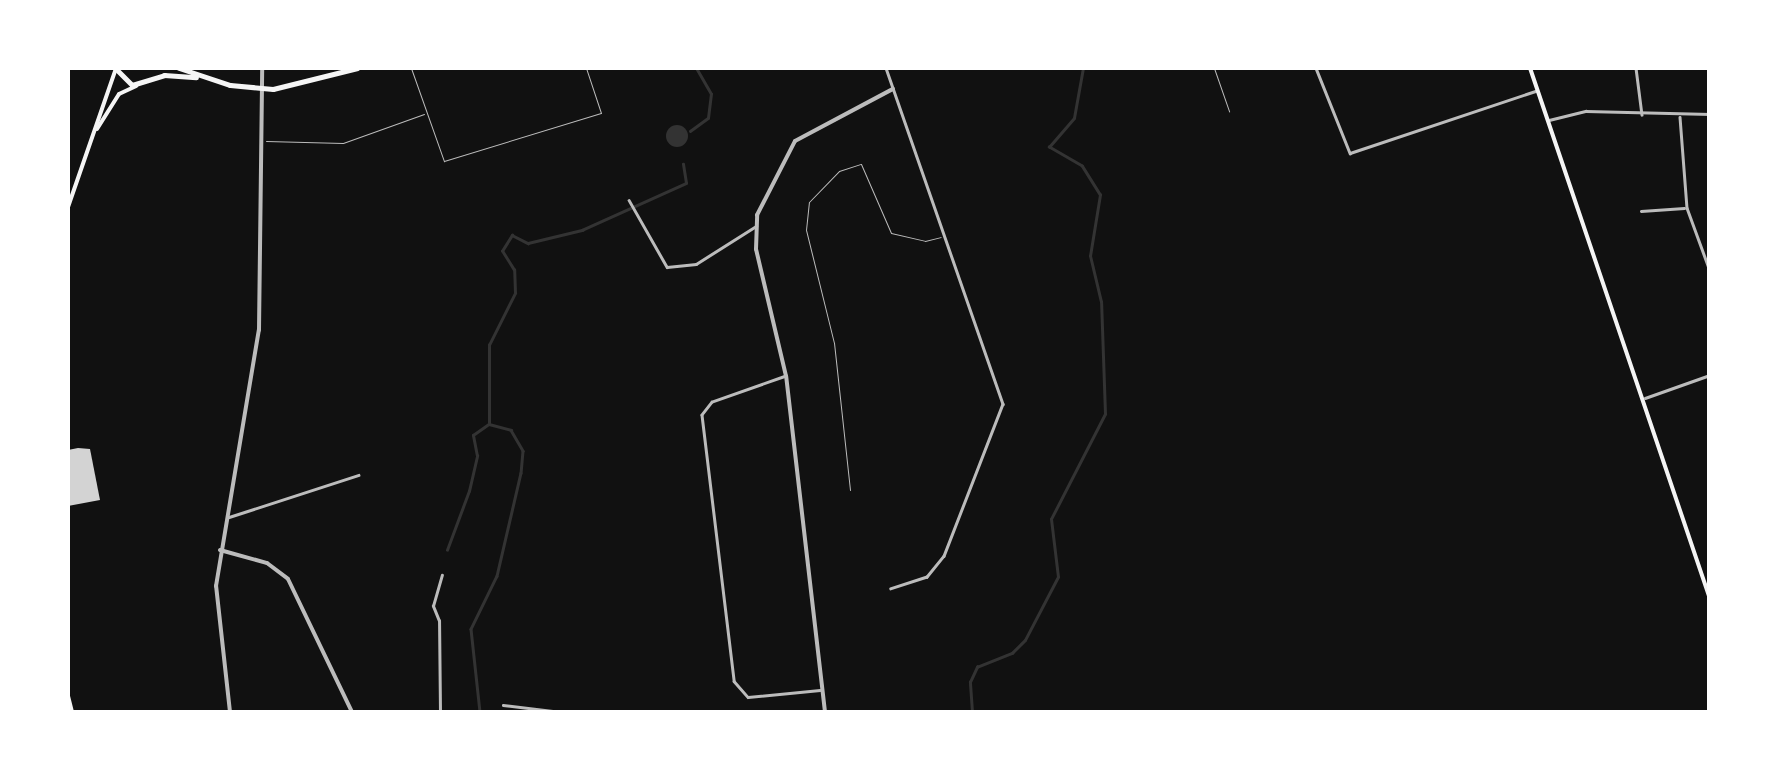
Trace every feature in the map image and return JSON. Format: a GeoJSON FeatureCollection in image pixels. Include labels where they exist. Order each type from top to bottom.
{"type":"FeatureCollection","features":[{"type":"Feature","properties":{"kind":"main road"},"geometry":{"type":"LineString","coordinates":[[147,82],[156,68]]}},
{"type":"Feature","properties":{"kind":"main road"},"geometry":{"type":"LineString","coordinates":[[178,68],[204,78]]}},
{"type":"Feature","properties":{"kind":"main road"},"geometry":{"type":"LineString","coordinates":[[94,133],[119,94],[164,76],[284,88],[357,68]]}},
{"type":"Feature","properties":{"kind":"main road"},"geometry":{"type":"LineString","coordinates":[[1530,68],[1710,599]]}},
{"type":"Feature","properties":{"kind":"main road"},"geometry":{"type":"LineString","coordinates":[[68,207],[115,69],[138,86]]}},
{"type":"Feature","properties":{"kind":"main road"},"geometry":{"type":"LineString","coordinates":[[68,696],[72,712]]}},
{"type":"Feature","properties":{"kind":"street"},"geometry":{"type":"LineString","coordinates":[[230,712],[216,586],[259,330],[262,68]]}},
{"type":"Feature","properties":{"kind":"street"},"geometry":{"type":"LineString","coordinates":[[886,68],[1002,404],[944,556],[927,577],[892,589]]}},
{"type":"Feature","properties":{"kind":"street"},"geometry":{"type":"LineString","coordinates":[[1316,68],[1350,154],[1538,90]]}},
{"type":"Feature","properties":{"kind":"street"},"geometry":{"type":"LineString","coordinates":[[1636,68],[1642,116]]}},
{"type":"Feature","properties":{"kind":"street"},"geometry":{"type":"LineString","coordinates":[[825,712],[786,376],[756,249],[757,225],[766,188],[795,142],[893,89]]}},
{"type":"Feature","properties":{"kind":"street"},"geometry":{"type":"LineString","coordinates":[[1548,121],[1586,111],[1642,116],[1710,114]]}},
{"type":"Feature","properties":{"kind":"street"},"geometry":{"type":"LineString","coordinates":[[1680,115],[1687,208],[1710,271]]}},
{"type":"Feature","properties":{"kind":"street"},"geometry":{"type":"LineString","coordinates":[[629,200],[668,267],[696,264],[757,225]]}},
{"type":"Feature","properties":{"kind":"street"},"geometry":{"type":"LineString","coordinates":[[1641,211],[1687,208]]}},
{"type":"Feature","properties":{"kind":"street"},"geometry":{"type":"LineString","coordinates":[[1642,399],[1710,375]]}},
{"type":"Feature","properties":{"kind":"street"},"geometry":{"type":"LineString","coordinates":[[786,376],[712,402],[702,415],[734,682],[748,697],[822,690]]}},
{"type":"Feature","properties":{"kind":"street"},"geometry":{"type":"LineString","coordinates":[[228,517],[358,475]]}},
{"type":"Feature","properties":{"kind":"street"},"geometry":{"type":"LineString","coordinates":[[220,550],[267,564],[288,579],[352,712]]}},
{"type":"Feature","properties":{"kind":"street"},"geometry":{"type":"LineString","coordinates":[[440,712],[439,621],[433,606],[442,575]]}},
{"type":"Feature","properties":{"kind":"street"},"geometry":{"type":"LineString","coordinates":[[503,705],[561,712]]}},
{"type":"Feature","properties":{"kind":"lane"},"geometry":{"type":"LineString","coordinates":[[411,68],[444,161],[498,143],[505,146],[601,113],[586,68]]}},
{"type":"Feature","properties":{"kind":"lane"},"geometry":{"type":"LineString","coordinates":[[1214,68],[1229,110]]}},
{"type":"Feature","properties":{"kind":"lane"},"geometry":{"type":"LineString","coordinates":[[263,140],[343,143],[427,113]]}},
{"type":"Feature","properties":{"kind":"lane"},"geometry":{"type":"LineString","coordinates":[[850,490],[834,342],[806,230],[809,202],[839,172],[860,164],[891,233],[924,241],[944,236]]}},
{"type":"Feature","properties":{"kind":"shaded area"},"geometry":{"type":"Polygon","coordinates":[[[677,125],[685,128],[685,144],[677,147],[669,144],[666,136],[669,128],[677,125]]]}},
{"type":"Feature","properties":{"kind":"building"},"geometry":{"type":"Polygon","coordinates":[[[90,449],[100,500],[68,506],[68,450],[90,449]]]}},
{"type":"Feature","properties":{"kind":"waterway"},"geometry":{"type":"LineString","coordinates":[[690,131],[708,118],[711,94],[696,68]]}},
{"type":"Feature","properties":{"kind":"waterway"},"geometry":{"type":"LineString","coordinates":[[972,712],[970,682],[977,667],[1012,653],[1025,640],[1058,577],[1051,519],[1105,414],[1101,302],[1090,256],[1100,195],[1082,166],[1049,147],[1074,118],[1083,68]]}},
{"type":"Feature","properties":{"kind":"waterway"},"geometry":{"type":"LineString","coordinates":[[489,424],[489,345],[515,293],[514,270],[502,251],[512,235],[528,243],[582,230],[686,183],[683,164]]}},
{"type":"Feature","properties":{"kind":"waterway"},"geometry":{"type":"LineString","coordinates":[[447,550],[469,491],[477,456],[473,435],[489,424],[511,430],[523,451],[521,473],[497,576],[471,629],[480,712]]}}]}
